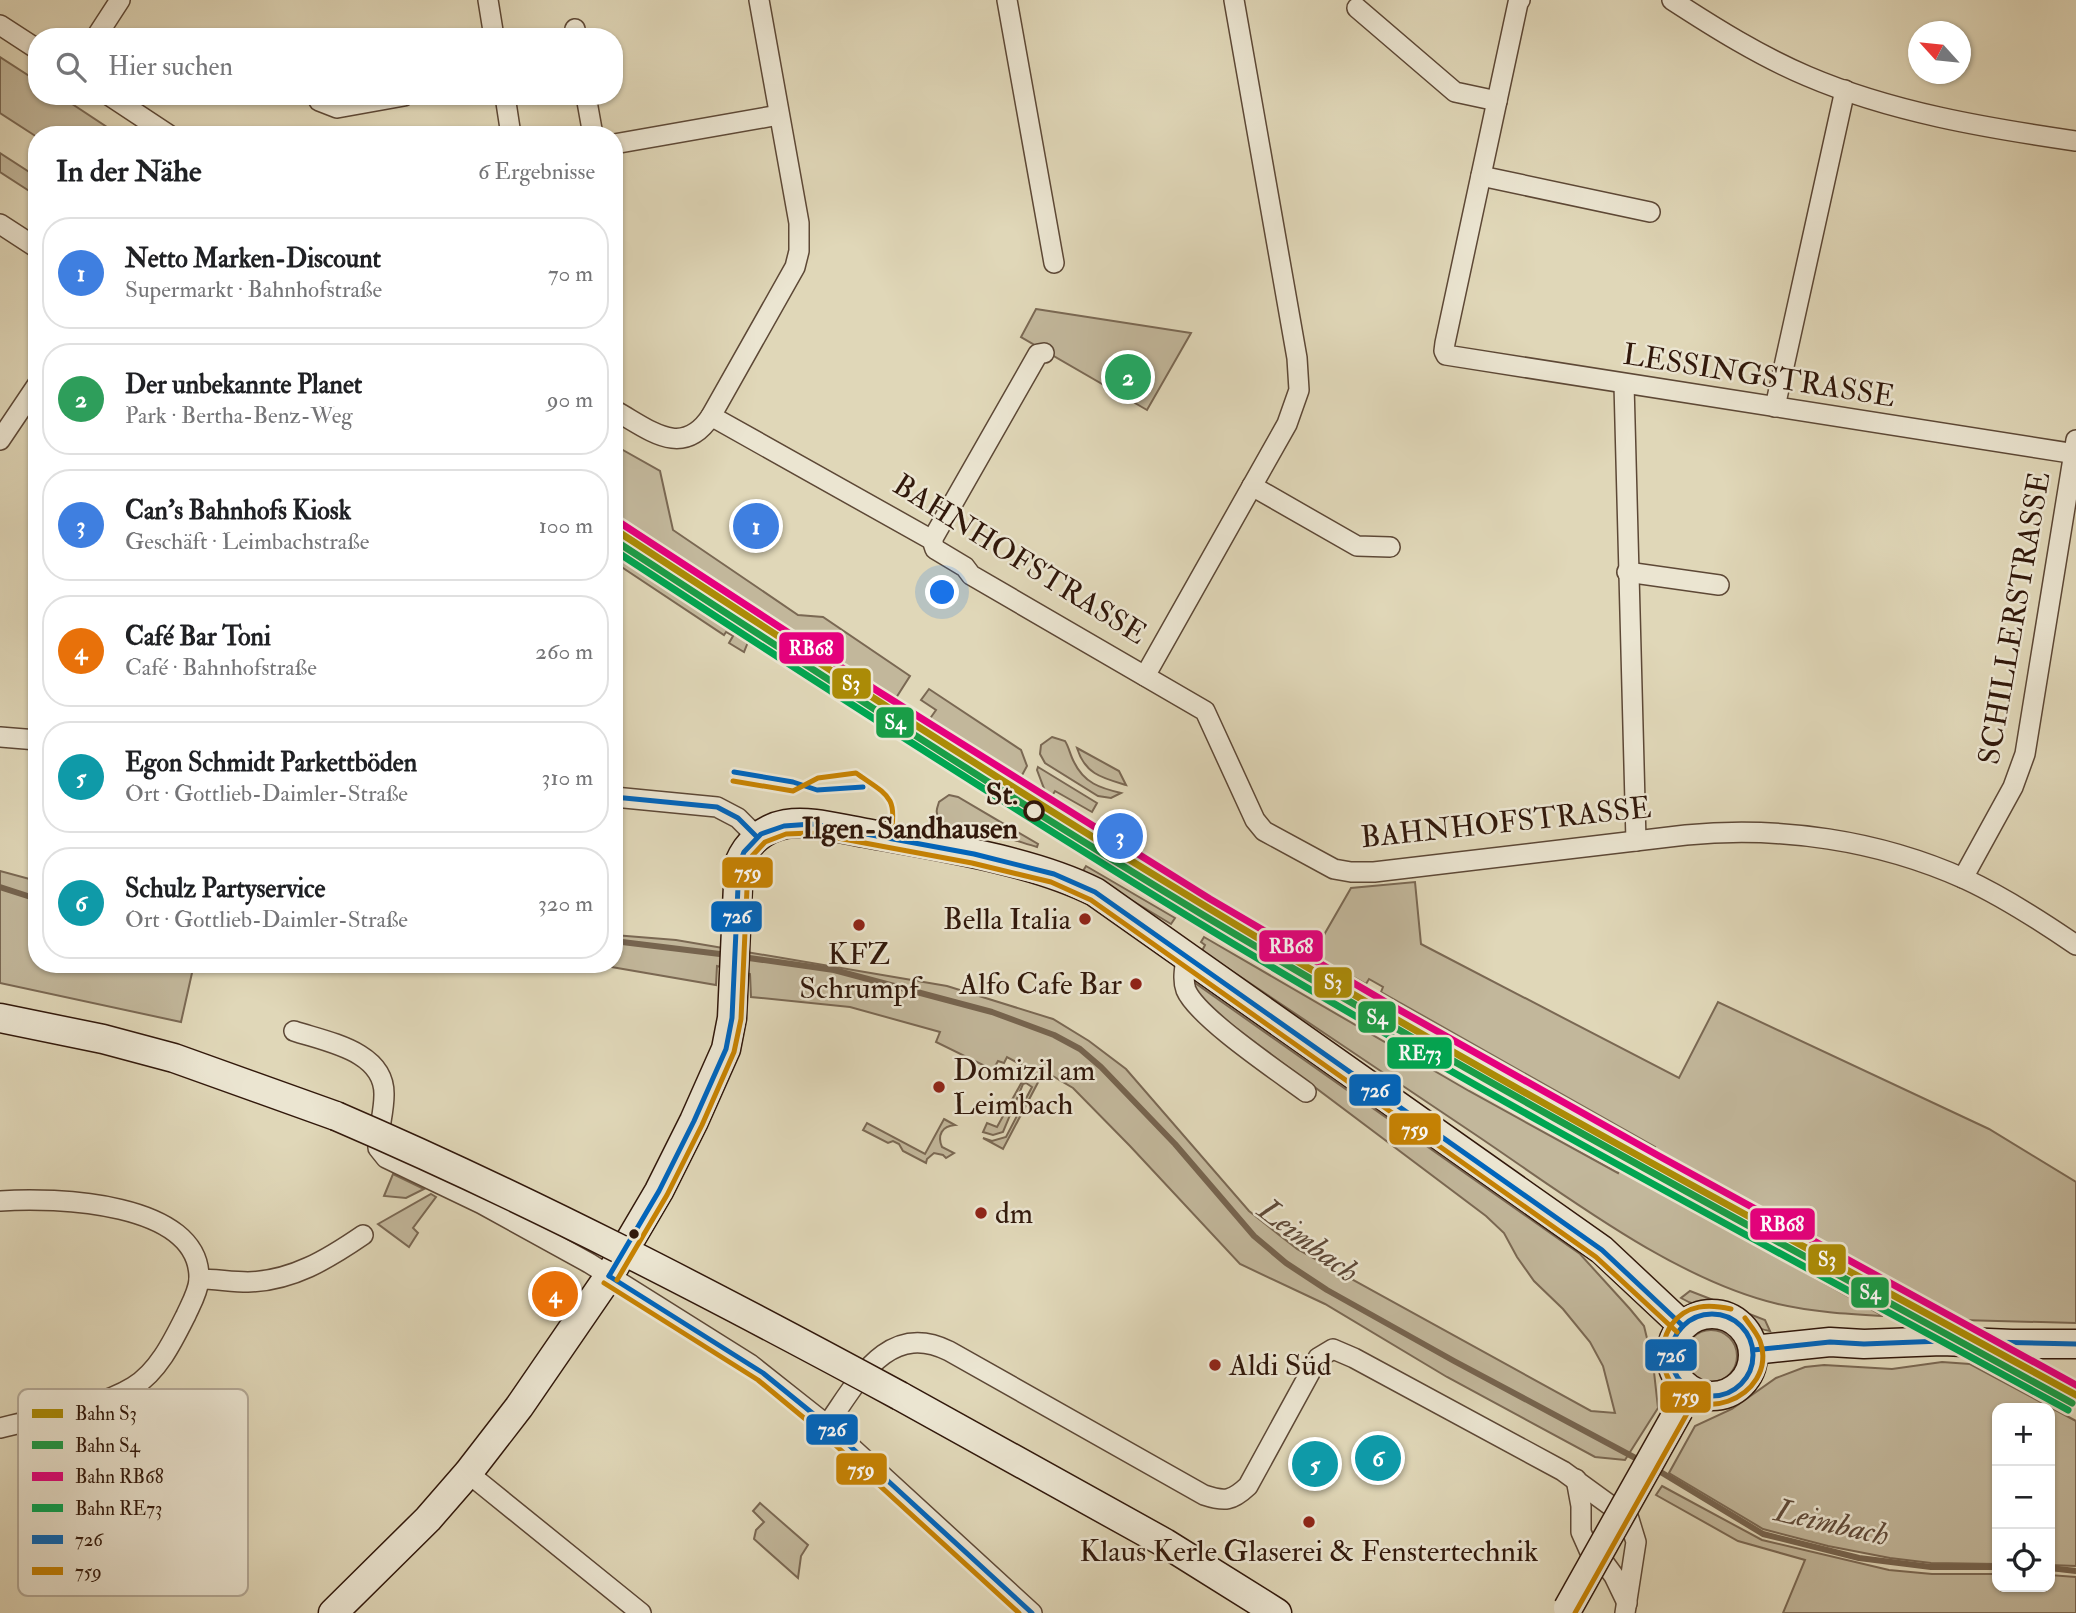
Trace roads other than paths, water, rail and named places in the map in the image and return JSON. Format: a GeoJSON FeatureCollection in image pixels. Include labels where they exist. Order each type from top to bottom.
{"type":"FeatureCollection","features":[{"type":"Feature","properties":{"kind":"street"},"geometry":{"type":"LineString","coordinates":[[102,28],[120,0]]}},
{"type":"Feature","properties":{"kind":"street"},"geometry":{"type":"LineString","coordinates":[[488,0],[493,28]]}},
{"type":"Feature","properties":{"kind":"street"},"geometry":{"type":"LineString","coordinates":[[623,415],[669,439],[694,435],[703,427],[792,274],[797,259],[799,223],[759,0]]}},
{"type":"Feature","properties":{"kind":"street"},"geometry":{"type":"LineString","coordinates":[[1007,0],[1054,263]]}},
{"type":"Feature","properties":{"kind":"street"},"geometry":{"type":"LineString","coordinates":[[1145,676],[1293,412],[1300,382],[1234,0]]}},
{"type":"Feature","properties":{"kind":"street"},"geometry":{"type":"LineString","coordinates":[[1520,0],[1481,176],[1650,212]]}},
{"type":"Feature","properties":{"kind":"street"},"geometry":{"type":"LineString","coordinates":[[1672,0],[1772,59],[1806,76],[1845,90],[1943,117],[2076,141]]}},
{"type":"Feature","properties":{"kind":"street"},"geometry":{"type":"LineString","coordinates":[[1357,8],[1455,92],[1497,101]]}},
{"type":"Feature","properties":{"kind":"street"},"geometry":{"type":"LineString","coordinates":[[0,25],[28,43]]}},
{"type":"Feature","properties":{"kind":"street"},"geometry":{"type":"LineString","coordinates":[[1775,407],[1845,90]]}},
{"type":"Feature","properties":{"kind":"street"},"geometry":{"type":"LineString","coordinates":[[124,105],[155,126]]}},
{"type":"Feature","properties":{"kind":"street"},"geometry":{"type":"LineString","coordinates":[[329,105],[337,108],[354,105]]}},
{"type":"Feature","properties":{"kind":"street"},"geometry":{"type":"LineString","coordinates":[[506,105],[510,126]]}},
{"type":"Feature","properties":{"kind":"street"},"geometry":{"type":"LineString","coordinates":[[588,105],[591,126]]}},
{"type":"Feature","properties":{"kind":"street"},"geometry":{"type":"LineString","coordinates":[[623,142],[779,115]]}},
{"type":"Feature","properties":{"kind":"street","name":"LESSINGSTRASSE"},"geometry":{"type":"LineString","coordinates":[[1481,176],[1445,343],[1445,354],[1775,407],[2075,449]]}},
{"type":"Feature","properties":{"kind":"street"},"geometry":{"type":"LineString","coordinates":[[0,224],[28,242]]}},
{"type":"Feature","properties":{"kind":"street"},"geometry":{"type":"LineString","coordinates":[[932,540],[1038,354],[1044,353]]}},
{"type":"Feature","properties":{"kind":"street"},"geometry":{"type":"LineString","coordinates":[[1624,384],[1636,841]]}},
{"type":"Feature","properties":{"kind":"street"},"geometry":{"type":"LineString","coordinates":[[0,440],[28,398]]}},
{"type":"Feature","properties":{"kind":"street","name":"BAHNHOFSTRASSE"},"geometry":{"type":"LineString","coordinates":[[711,416],[932,540],[935,549],[965,567],[971,575],[1205,711],[1259,826],[1334,869],[1374,872],[1735,831],[1793,834],[1886,853],[1963,878],[2030,915],[2076,945]]}},
{"type":"Feature","properties":{"kind":"street","name":"SCHILLERSTRASSE"},"geometry":{"type":"LineString","coordinates":[[1963,878],[2013,787],[2023,760],[2075,449]]}},
{"type":"Feature","properties":{"kind":"street"},"geometry":{"type":"LineString","coordinates":[[1252,486],[1357,546],[1390,547]]}},
{"type":"Feature","properties":{"kind":"street"},"geometry":{"type":"LineString","coordinates":[[1627,572],[1719,585]]}},
{"type":"Feature","properties":{"kind":"street"},"geometry":{"type":"LineString","coordinates":[[0,737],[28,739]]}},
{"type":"Feature","properties":{"kind":"street"},"geometry":{"type":"LineString","coordinates":[[623,798],[717,807],[738,818],[757,837]]}},
{"type":"Feature","properties":{"kind":"street"},"geometry":{"type":"LineString","coordinates":[[332,1613],[428,1519],[468,1473],[519,1407],[609,1276],[659,1191],[726,1049],[732,1018],[738,868],[745,850],[757,837],[783,825],[813,824],[974,854],[1054,874],[1095,892],[1602,1250],[1683,1326]]}},
{"type":"Feature","properties":{"kind":"street"},"geometry":{"type":"LineString","coordinates":[[1186,957],[1184,979],[1186,991],[1193,1001],[1212,1021],[1306,1092]]}},
{"type":"Feature","properties":{"kind":"street"},"geometry":{"type":"LineString","coordinates":[[0,1018],[174,1058],[336,1116],[442,1161],[741,1310],[900,1396],[1164,1543],[1277,1613]]}},
{"type":"Feature","properties":{"kind":"street"},"geometry":{"type":"LineString","coordinates":[[294,1031],[355,1052],[379,1070],[384,1085],[384,1098],[377,1148],[386,1158],[482,1204],[609,1276],[750,1364],[827,1425],[1032,1613]]}},
{"type":"Feature","properties":{"kind":"street"},"geometry":{"type":"LineString","coordinates":[[0,1201],[64,1202],[123,1210],[161,1222],[181,1236],[194,1256],[199,1279],[195,1295],[163,1358],[129,1389]]}},
{"type":"Feature","properties":{"kind":"street"},"geometry":{"type":"LineString","coordinates":[[199,1279],[247,1282],[290,1275],[331,1256],[363,1235]]}},
{"type":"Feature","properties":{"kind":"street"},"geometry":{"type":"LineString","coordinates":[[1566,1610],[1684,1400],[1671,1360],[1672,1345],[1683,1326],[1703,1315],[1725,1316],[1744,1329],[1753,1350],[1749,1373],[1734,1390],[1684,1400]]}},
{"type":"Feature","properties":{"kind":"street"},"geometry":{"type":"LineString","coordinates":[[1753,1350],[1830,1342],[2076,1344]]}},
{"type":"Feature","properties":{"kind":"street"},"geometry":{"type":"LineString","coordinates":[[827,1425],[857,1384],[887,1350],[902,1344],[924,1343],[942,1348],[969,1362],[1204,1495],[1218,1500],[1234,1498],[1248,1486],[1318,1358],[1334,1349],[1354,1357],[1576,1479],[1629,1519],[1635,1532],[1626,1608]]}},
{"type":"Feature","properties":{"kind":"street"},"geometry":{"type":"LineString","coordinates":[[0,1428],[18,1423]]}},
{"type":"Feature","properties":{"kind":"street"},"geometry":{"type":"LineString","coordinates":[[468,1473],[641,1613]]}},
{"type":"Feature","properties":{"kind":"street"},"geometry":{"type":"LineString","coordinates":[[1576,1479],[1581,1506],[1581,1532],[1589,1549],[1604,1561],[1614,1576],[1626,1608]]}},
{"type":"Feature","properties":{"kind":"waterway","name":"Leimbach"},"geometry":{"type":"LineString","coordinates":[[0,887],[28,896]]}},
{"type":"Feature","properties":{"kind":"waterway","name":"Leimbach"},"geometry":{"type":"LineString","coordinates":[[623,942],[728,955]]}},
{"type":"Feature","properties":{"kind":"waterway","name":"Leimbach"},"geometry":{"type":"LineString","coordinates":[[742,957],[834,970],[992,1012],[1054,1035],[1080,1049],[1101,1067],[1175,1144],[1254,1236],[1286,1263],[1327,1290],[1454,1361],[1641,1461]]}},
{"type":"Feature","properties":{"kind":"waterway","name":"Leimbach"},"geometry":{"type":"LineString","coordinates":[[1654,1468],[1763,1534],[1859,1558],[1931,1567],[1992,1567]]}},
{"type":"Feature","properties":{"kind":"waterway","name":"Leimbach"},"geometry":{"type":"LineString","coordinates":[[2055,1569],[2076,1571]]}},
{"type":"Feature","properties":{"kind":"rail line","name":"RB68"},"geometry":{"type":"LineString","coordinates":[[623,525],[876,690],[1210,899],[1396,1008],[1659,1156],[2076,1385]]}},
{"type":"Feature","properties":{"kind":"rail line","name":"S3"},"geometry":{"type":"LineString","coordinates":[[623,535],[982,767],[1312,970],[1637,1155],[2076,1395]]}},
{"type":"Feature","properties":{"kind":"rail line","name":"S4"},"geometry":{"type":"LineString","coordinates":[[623,546],[1054,824],[1310,979],[1635,1163],[2072,1403]]}},
{"type":"Feature","properties":{"kind":"rail line","name":"RE73"},"geometry":{"type":"LineString","coordinates":[[623,556],[975,783],[1301,984],[1628,1170],[2068,1410]]}},
{"type":"Feature","properties":{"kind":"place","name":"Der unbekannte Planet"},"geometry":{"type":"Point","coordinates":[1128,377]}},
{"type":"Feature","properties":{"kind":"place","name":"Netto Marken-Discount"},"geometry":{"type":"Point","coordinates":[756,526]}},
{"type":"Feature","properties":{"kind":"place","name":"St. Ilgen-Sandhausen"},"geometry":{"type":"Point","coordinates":[1034,811]}},
{"type":"Feature","properties":{"kind":"place","name":"Can's Bahnhofs Kiosk"},"geometry":{"type":"Point","coordinates":[1120,836]}},
{"type":"Feature","properties":{"kind":"place","name":"Bella Italia"},"geometry":{"type":"Point","coordinates":[1085,919]}},
{"type":"Feature","properties":{"kind":"place","name":"KFZ Schrumpf"},"geometry":{"type":"Point","coordinates":[859,925]}},
{"type":"Feature","properties":{"kind":"place","name":"Alfo Cafe Bar"},"geometry":{"type":"Point","coordinates":[1136,984]}},
{"type":"Feature","properties":{"kind":"place","name":"Domizil am Leimbach"},"geometry":{"type":"Point","coordinates":[939,1087]}},
{"type":"Feature","properties":{"kind":"place","name":"dm"},"geometry":{"type":"Point","coordinates":[981,1213]}},
{"type":"Feature","properties":{"kind":"place","name":"Café Bar Toni"},"geometry":{"type":"Point","coordinates":[555,1294]}},
{"type":"Feature","properties":{"kind":"place","name":"Aldi Süd"},"geometry":{"type":"Point","coordinates":[1215,1365]}},
{"type":"Feature","properties":{"kind":"place","name":"Schulz Partyservice"},"geometry":{"type":"Point","coordinates":[1378,1458]}},
{"type":"Feature","properties":{"kind":"place","name":"Egon Schmidt Parkettböden"},"geometry":{"type":"Point","coordinates":[1315,1464]}},
{"type":"Feature","properties":{"kind":"place","name":"Klaus Kerle Glaserei & Fenstertechnik"},"geometry":{"type":"Point","coordinates":[1309,1522]}}]}
